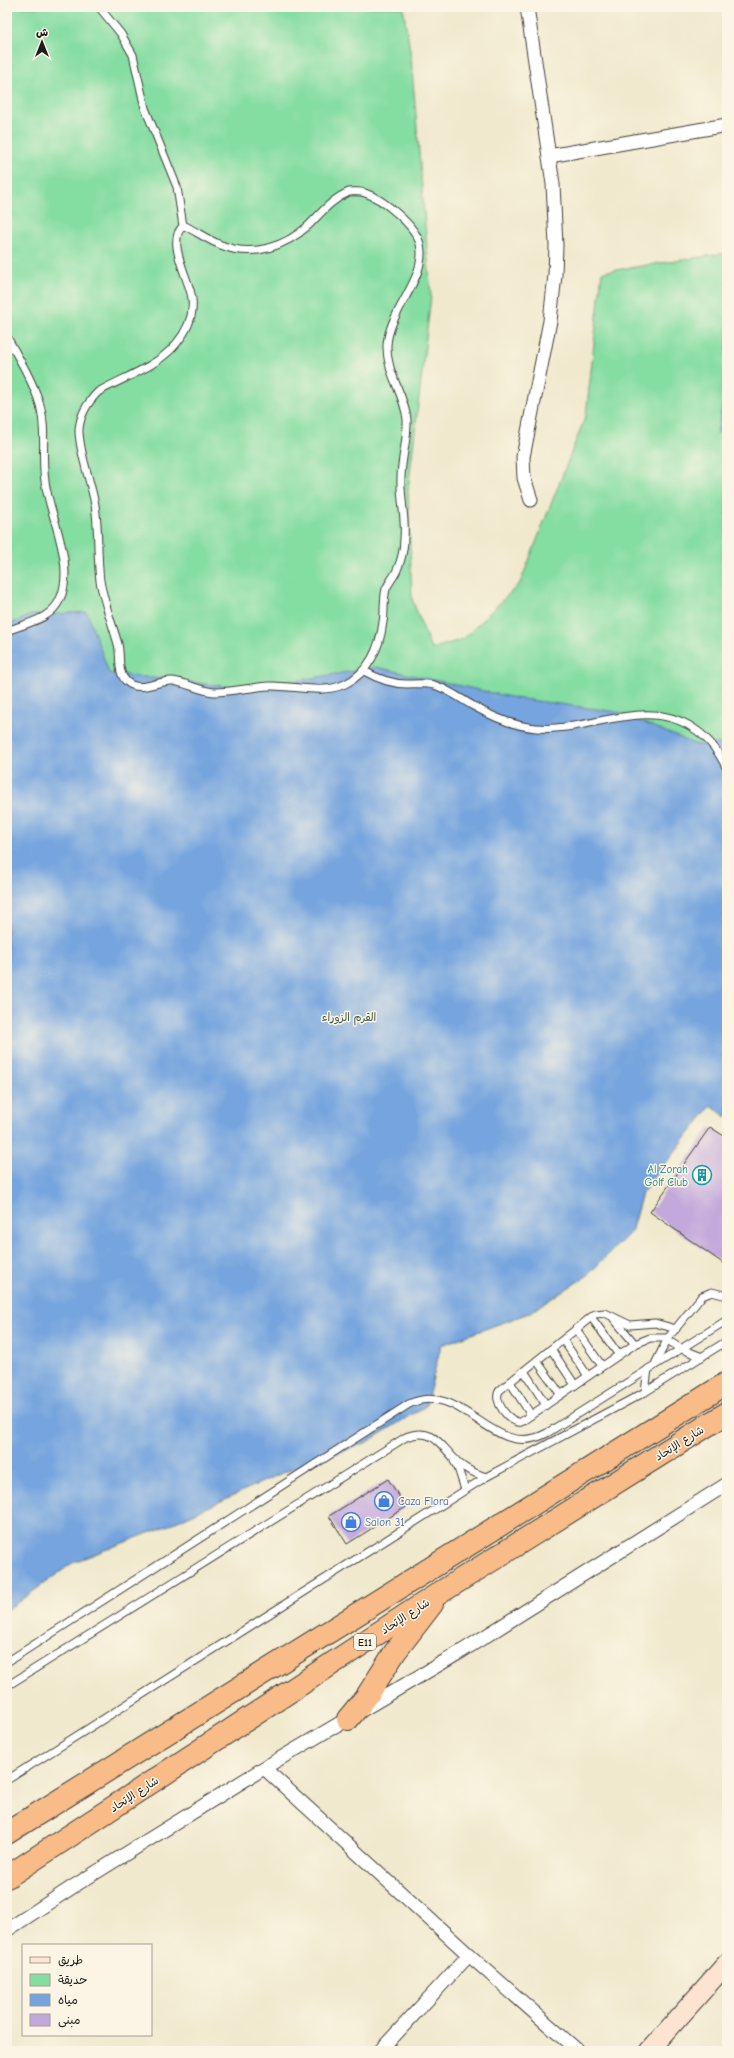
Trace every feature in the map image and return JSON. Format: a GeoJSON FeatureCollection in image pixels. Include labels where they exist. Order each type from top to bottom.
{"type":"FeatureCollection","features":[{"type":"Feature","properties":{"kind":"highway","name":"E11"},"geometry":{"type":"LineString","coordinates":[[7,1833],[727,1383]]}},
{"type":"Feature","properties":{"kind":"highway","name":"شارع الإتحاد"},"geometry":{"type":"LineString","coordinates":[[7,1877],[441,1592],[727,1413]]}},
{"type":"Feature","properties":{"kind":"highway"},"geometry":{"type":"LineString","coordinates":[[348,1719],[367,1696],[395,1652],[441,1592]]}},
{"type":"Feature","properties":{"kind":"street"},"geometry":{"type":"LineString","coordinates":[[527,7],[549,156],[555,214],[555,275],[546,345],[523,457],[524,478],[530,500]]}},
{"type":"Feature","properties":{"kind":"street"},"geometry":{"type":"LineString","coordinates":[[549,156],[727,125]]}},
{"type":"Feature","properties":{"kind":"street"},"geometry":{"type":"LineString","coordinates":[[7,1930],[74,1886],[264,1768],[462,1652],[727,1484]]}},
{"type":"Feature","properties":{"kind":"street"},"geometry":{"type":"LineString","coordinates":[[264,1768],[469,1956],[578,2051]]}},
{"type":"Feature","properties":{"kind":"street"},"geometry":{"type":"LineString","coordinates":[[380,2051],[469,1956]]}},
{"type":"Feature","properties":{"kind":"street"},"geometry":{"type":"LineString","coordinates":[[649,2051],[727,1963]]}},
{"type":"Feature","properties":{"kind":"lane"},"geometry":{"type":"LineString","coordinates":[[99,7],[121,34],[133,55],[145,108],[178,187],[182,226],[179,231],[178,254],[182,272],[190,289],[193,307],[185,332],[168,353],[158,360],[98,392],[90,400],[80,420],[80,442],[96,508],[100,580],[103,597],[118,643],[122,675],[127,682],[133,686],[141,687],[166,681],[176,682],[204,691],[215,692],[270,686],[328,689],[348,683],[364,671],[376,651],[380,637],[387,588],[396,571],[404,543],[405,528],[401,479],[407,422],[403,399],[391,375],[387,346],[394,317],[420,264],[422,252],[419,240],[413,229],[405,220],[374,198],[358,192],[349,192],[341,196],[298,235],[286,242],[261,250],[235,249],[222,246],[186,226],[182,226]]}},
{"type":"Feature","properties":{"kind":"lane"},"geometry":{"type":"LineString","coordinates":[[7,337],[34,389],[40,406],[44,425],[45,481],[61,538],[64,580],[60,599],[48,614],[7,631]]}},
{"type":"Feature","properties":{"kind":"lane"},"geometry":{"type":"LineString","coordinates":[[364,671],[384,681],[432,685],[444,689],[477,708],[504,721],[536,728],[570,728],[641,714],[666,716],[678,720],[700,733],[717,750],[727,769]]}},
{"type":"Feature","properties":{"kind":"lane"},"geometry":{"type":"LineString","coordinates":[[648,1369],[654,1366],[668,1339],[702,1296],[706,1293],[712,1292],[727,1296]]}},
{"type":"Feature","properties":{"kind":"lane"},"geometry":{"type":"LineString","coordinates":[[676,1329],[655,1322],[630,1325],[610,1314],[600,1312],[576,1329],[498,1392],[498,1402],[514,1421],[521,1422],[635,1344],[650,1338],[668,1339],[682,1349],[702,1357]]}},
{"type":"Feature","properties":{"kind":"lane"},"geometry":{"type":"LineString","coordinates":[[610,1314],[635,1344]]}},
{"type":"Feature","properties":{"kind":"lane"},"geometry":{"type":"LineString","coordinates":[[592,1317],[619,1355]]}},
{"type":"Feature","properties":{"kind":"lane"},"geometry":{"type":"LineString","coordinates":[[7,1662],[412,1403],[424,1399],[440,1400],[461,1409],[502,1436],[521,1441],[529,1440],[546,1433],[727,1320]]}},
{"type":"Feature","properties":{"kind":"lane"},"geometry":{"type":"LineString","coordinates":[[576,1329],[602,1366]]}},
{"type":"Feature","properties":{"kind":"lane"},"geometry":{"type":"LineString","coordinates":[[563,1340],[588,1376]]}},
{"type":"Feature","properties":{"kind":"lane"},"geometry":{"type":"LineString","coordinates":[[7,1780],[464,1490],[645,1392],[727,1342]]}},
{"type":"Feature","properties":{"kind":"lane"},"geometry":{"type":"LineString","coordinates":[[551,1349],[575,1385]]}},
{"type":"Feature","properties":{"kind":"lane"},"geometry":{"type":"LineString","coordinates":[[537,1360],[561,1395]]}},
{"type":"Feature","properties":{"kind":"lane"},"geometry":{"type":"LineString","coordinates":[[645,1392],[648,1369]]}},
{"type":"Feature","properties":{"kind":"lane"},"geometry":{"type":"LineString","coordinates":[[524,1371],[546,1405]]}},
{"type":"Feature","properties":{"kind":"lane"},"geometry":{"type":"LineString","coordinates":[[510,1382],[531,1415]]}},
{"type":"Feature","properties":{"kind":"lane"},"geometry":{"type":"LineString","coordinates":[[7,1686],[406,1437],[417,1433],[428,1434],[438,1440],[461,1465],[474,1473],[486,1477]]}},
{"type":"Feature","properties":{"kind":"lane"},"geometry":{"type":"LineString","coordinates":[[450,1454],[458,1468],[464,1490]]}},
{"type":"Feature","properties":{"kind":"green space","name":"القرم الزوراء"},"geometry":{"type":"Polygon","coordinates":[[[7,7],[403,7],[411,56],[431,296],[408,490],[412,599],[431,649],[463,639],[520,583],[586,415],[602,272],[727,253],[727,1117],[711,1106],[642,1193],[631,1232],[588,1275],[529,1313],[441,1345],[426,1406],[365,1443],[284,1472],[169,1525],[74,1562],[7,1610],[7,7]]]}},
{"type":"Feature","properties":{"kind":"water"},"geometry":{"type":"Polygon","coordinates":[[[727,381],[727,435],[717,433],[727,381]]]}},
{"type":"Feature","properties":{"kind":"water","name":"القرم الزوراء"},"geometry":{"type":"Polygon","coordinates":[[[87,612],[109,673],[249,689],[376,667],[515,698],[618,712],[697,745],[727,743],[727,1117],[711,1106],[642,1193],[631,1232],[588,1275],[529,1313],[441,1345],[426,1406],[365,1443],[284,1472],[169,1525],[74,1562],[7,1610],[7,626],[31,615],[87,612]]]}},
{"type":"Feature","properties":{"kind":"building","name":"Al Zorah Golf Club"},"geometry":{"type":"Polygon","coordinates":[[[710,1127],[727,1138],[727,1266],[650,1212],[710,1127]]]}},
{"type":"Feature","properties":{"kind":"building"},"geometry":{"type":"Polygon","coordinates":[[[388,1479],[406,1507],[347,1544],[329,1516],[388,1479]]]}},
{"type":"Feature","properties":{"kind":"place","name":"Al Zorah Golf Club"},"geometry":{"type":"Point","coordinates":[702,1175]}},
{"type":"Feature","properties":{"kind":"place","name":"Caza Flora"},"geometry":{"type":"Point","coordinates":[384,1501]}},
{"type":"Feature","properties":{"kind":"place","name":"Salon 31"},"geometry":{"type":"Point","coordinates":[351,1522]}}]}
